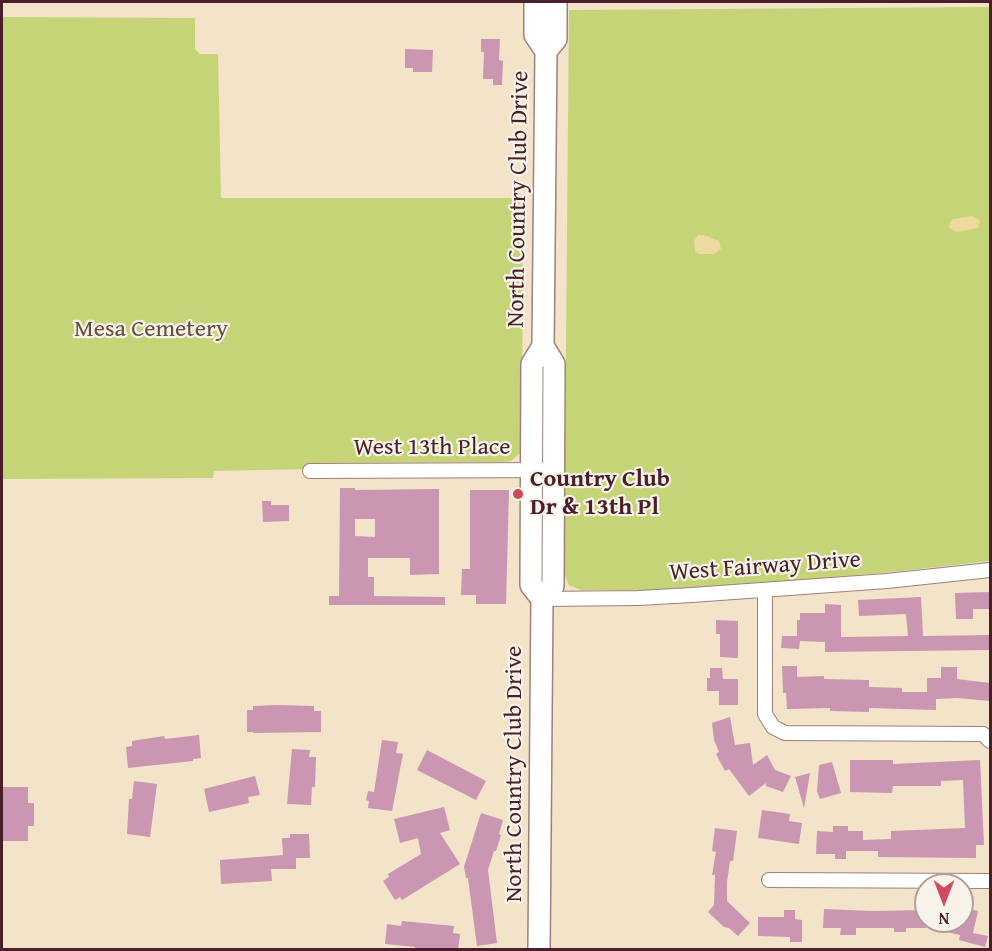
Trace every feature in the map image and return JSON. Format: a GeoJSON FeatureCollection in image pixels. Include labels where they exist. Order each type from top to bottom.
{"type":"FeatureCollection","features":[{"type":"Feature","properties":{"kind":"main road","name":"North Country Club Drive"},"geometry":{"type":"LineString","coordinates":[[539,950],[542,599],[531,585],[532,364],[543,346],[546,51],[556,39],[545,2]]}},
{"type":"Feature","properties":{"kind":"main road","name":"North Country Club Drive"},"geometry":{"type":"LineString","coordinates":[[542,599],[553,586],[554,470],[554,364],[543,346]]}},
{"type":"Feature","properties":{"kind":"street","name":"West 13th Place"},"geometry":{"type":"LineString","coordinates":[[310,471],[554,470]]}},
{"type":"Feature","properties":{"kind":"street","name":"West Fairway Drive"},"geometry":{"type":"LineString","coordinates":[[542,599],[639,598],[765,590],[887,581],[990,570]]}},
{"type":"Feature","properties":{"kind":"street"},"geometry":{"type":"LineString","coordinates":[[765,590],[765,714],[772,727],[785,734],[983,734],[990,741]]}},
{"type":"Feature","properties":{"kind":"street"},"geometry":{"type":"LineString","coordinates":[[770,880],[990,881]]}},
{"type":"Feature","properties":{"kind":"green space"},"geometry":{"type":"Polygon","coordinates":[[[990,7],[990,561],[883,573],[675,590],[581,590],[569,585],[564,574],[569,10],[990,7]]]}},
{"type":"Feature","properties":{"kind":"green space","name":"Mesa Cemetery"},"geometry":{"type":"Polygon","coordinates":[[[2,17],[195,18],[195,49],[200,54],[218,54],[221,198],[523,198],[522,449],[519,454],[511,461],[505,462],[309,463],[308,469],[214,471],[213,478],[2,479],[2,17]]]}},
{"type":"Feature","properties":{"kind":"sand"},"geometry":{"type":"Polygon","coordinates":[[[973,216],[980,221],[978,228],[957,232],[949,228],[953,219],[973,216]]]}},
{"type":"Feature","properties":{"kind":"sand"},"geometry":{"type":"Polygon","coordinates":[[[698,235],[719,241],[721,249],[714,254],[698,254],[695,251],[694,241],[698,235]]]}},
{"type":"Feature","properties":{"kind":"building"},"geometry":{"type":"Polygon","coordinates":[[[481,39],[500,39],[499,60],[503,61],[502,85],[493,85],[493,79],[483,79],[484,52],[481,52],[481,39]]]}},
{"type":"Feature","properties":{"kind":"building"},"geometry":{"type":"Polygon","coordinates":[[[405,49],[433,50],[432,72],[413,72],[413,68],[405,68],[405,49]]]}},
{"type":"Feature","properties":{"kind":"building"},"geometry":{"type":"Polygon","coordinates":[[[340,488],[355,488],[355,490],[439,489],[439,574],[410,575],[410,558],[368,558],[368,577],[374,577],[374,596],[445,597],[445,605],[329,605],[329,596],[339,596],[340,488]],[[355,519],[355,536],[375,537],[375,519],[355,519]]]}},
{"type":"Feature","properties":{"kind":"building"},"geometry":{"type":"Polygon","coordinates":[[[470,490],[509,490],[506,604],[476,604],[476,595],[461,595],[462,569],[470,569],[470,490]]]}},
{"type":"Feature","properties":{"kind":"building"},"geometry":{"type":"Polygon","coordinates":[[[262,501],[271,501],[271,505],[289,505],[289,521],[263,522],[262,501]]]}},
{"type":"Feature","properties":{"kind":"building"},"geometry":{"type":"Polygon","coordinates":[[[990,592],[990,609],[973,609],[973,619],[956,619],[955,593],[990,592]]]}},
{"type":"Feature","properties":{"kind":"building"},"geometry":{"type":"Polygon","coordinates":[[[921,597],[923,636],[990,635],[990,650],[825,652],[825,642],[800,641],[799,649],[781,648],[782,636],[797,636],[797,620],[800,620],[800,613],[825,613],[825,604],[841,605],[841,637],[908,636],[906,614],[859,616],[858,600],[921,597]]]}},
{"type":"Feature","properties":{"kind":"building"},"geometry":{"type":"Polygon","coordinates":[[[716,620],[738,621],[738,658],[720,657],[720,634],[716,634],[716,620]]]}},
{"type":"Feature","properties":{"kind":"building"},"geometry":{"type":"Polygon","coordinates":[[[782,666],[797,666],[797,677],[824,676],[824,679],[869,680],[869,687],[902,688],[902,692],[927,692],[927,678],[941,678],[941,667],[957,667],[957,679],[990,683],[990,701],[936,699],[936,710],[869,708],[869,712],[830,711],[830,708],[787,709],[786,693],[783,693],[782,666]]]}},
{"type":"Feature","properties":{"kind":"building"},"geometry":{"type":"Polygon","coordinates":[[[710,668],[722,668],[723,679],[738,679],[738,705],[719,705],[719,691],[707,691],[710,668]]]}},
{"type":"Feature","properties":{"kind":"building"},"geometry":{"type":"Polygon","coordinates":[[[253,706],[314,706],[314,711],[321,711],[321,732],[247,732],[247,710],[253,710],[253,706]]]}},
{"type":"Feature","properties":{"kind":"building"},"geometry":{"type":"Polygon","coordinates":[[[730,717],[735,745],[750,743],[753,765],[767,755],[775,770],[791,776],[783,792],[766,786],[766,783],[749,796],[729,769],[725,771],[716,754],[719,752],[714,740],[712,723],[730,717]]]}},
{"type":"Feature","properties":{"kind":"building"},"geometry":{"type":"Polygon","coordinates":[[[199,735],[201,758],[193,759],[193,761],[128,768],[126,747],[132,746],[132,741],[164,736],[165,739],[199,735]]]}},
{"type":"Feature","properties":{"kind":"building"},"geometry":{"type":"Polygon","coordinates":[[[382,740],[398,742],[396,753],[403,754],[392,811],[368,808],[369,801],[366,800],[368,791],[374,792],[382,740]]]}},
{"type":"Feature","properties":{"kind":"building"},"geometry":{"type":"Polygon","coordinates":[[[292,749],[310,750],[309,757],[316,757],[315,787],[312,787],[311,805],[287,804],[292,749]]]}},
{"type":"Feature","properties":{"kind":"building"},"geometry":{"type":"Polygon","coordinates":[[[427,750],[486,781],[476,800],[417,770],[427,750]]]}},
{"type":"Feature","properties":{"kind":"building"},"geometry":{"type":"Polygon","coordinates":[[[850,760],[893,760],[893,764],[980,760],[984,845],[976,845],[976,858],[878,857],[878,851],[846,851],[846,859],[835,859],[835,854],[816,854],[817,831],[833,832],[833,826],[848,826],[848,831],[863,831],[863,840],[891,839],[891,831],[965,828],[963,780],[941,781],[941,786],[893,786],[892,793],[850,792],[850,760]]]}},
{"type":"Feature","properties":{"kind":"building"},"geometry":{"type":"Polygon","coordinates":[[[832,762],[841,793],[820,799],[817,791],[819,765],[832,762]]]}},
{"type":"Feature","properties":{"kind":"building"},"geometry":{"type":"Polygon","coordinates":[[[810,773],[804,808],[795,777],[810,773]]]}},
{"type":"Feature","properties":{"kind":"building"},"geometry":{"type":"Polygon","coordinates":[[[255,776],[260,795],[248,797],[249,803],[209,812],[204,789],[255,776]]]}},
{"type":"Feature","properties":{"kind":"building"},"geometry":{"type":"Polygon","coordinates":[[[134,781],[157,784],[150,837],[127,834],[129,799],[132,799],[134,781]]]}},
{"type":"Feature","properties":{"kind":"building"},"geometry":{"type":"Polygon","coordinates":[[[2,787],[28,787],[28,803],[34,803],[34,826],[28,826],[28,841],[2,841],[2,787]]]}},
{"type":"Feature","properties":{"kind":"building"},"geometry":{"type":"Polygon","coordinates":[[[444,807],[450,830],[440,833],[460,864],[402,900],[400,897],[395,900],[383,881],[389,877],[388,874],[421,854],[418,838],[400,843],[394,819],[444,807]]]}},
{"type":"Feature","properties":{"kind":"building"},"geometry":{"type":"Polygon","coordinates":[[[762,810],[790,814],[789,821],[802,823],[799,844],[758,838],[762,810]]]}},
{"type":"Feature","properties":{"kind":"building"},"geometry":{"type":"Polygon","coordinates":[[[481,813],[503,820],[499,834],[501,835],[488,870],[497,943],[477,946],[468,878],[466,878],[464,867],[481,813]]]}},
{"type":"Feature","properties":{"kind":"building"},"geometry":{"type":"Polygon","coordinates":[[[715,828],[737,831],[733,861],[730,861],[727,882],[727,901],[750,923],[738,936],[708,912],[714,905],[715,875],[712,875],[716,852],[712,851],[715,828]]]}},
{"type":"Feature","properties":{"kind":"building"},"geometry":{"type":"Polygon","coordinates":[[[290,834],[309,834],[310,858],[296,858],[296,869],[271,869],[272,881],[221,884],[220,860],[283,855],[282,838],[290,838],[290,834]]]}},
{"type":"Feature","properties":{"kind":"building"},"geometry":{"type":"Polygon","coordinates":[[[824,909],[914,910],[914,928],[906,928],[906,932],[894,932],[894,928],[856,928],[856,935],[840,935],[841,928],[823,928],[824,909]]]}},
{"type":"Feature","properties":{"kind":"building"},"geometry":{"type":"Polygon","coordinates":[[[784,910],[795,910],[795,919],[802,920],[802,942],[790,942],[790,937],[758,936],[758,917],[784,917],[784,910]]]}},
{"type":"Feature","properties":{"kind":"building"},"geometry":{"type":"Polygon","coordinates":[[[974,910],[978,911],[974,929],[974,910]]]}},
{"type":"Feature","properties":{"kind":"building"},"geometry":{"type":"Polygon","coordinates":[[[402,921],[454,926],[453,933],[460,934],[458,950],[415,950],[415,947],[385,944],[387,924],[401,926],[402,921]]]}},
{"type":"Feature","properties":{"kind":"building"},"geometry":{"type":"Polygon","coordinates":[[[951,933],[988,936],[985,947],[959,940],[960,935],[951,933]]]}},
{"type":"Feature","properties":{"kind":"place","name":"Country Club Dr & 13th Pl"},"geometry":{"type":"Point","coordinates":[518,494]}}]}
